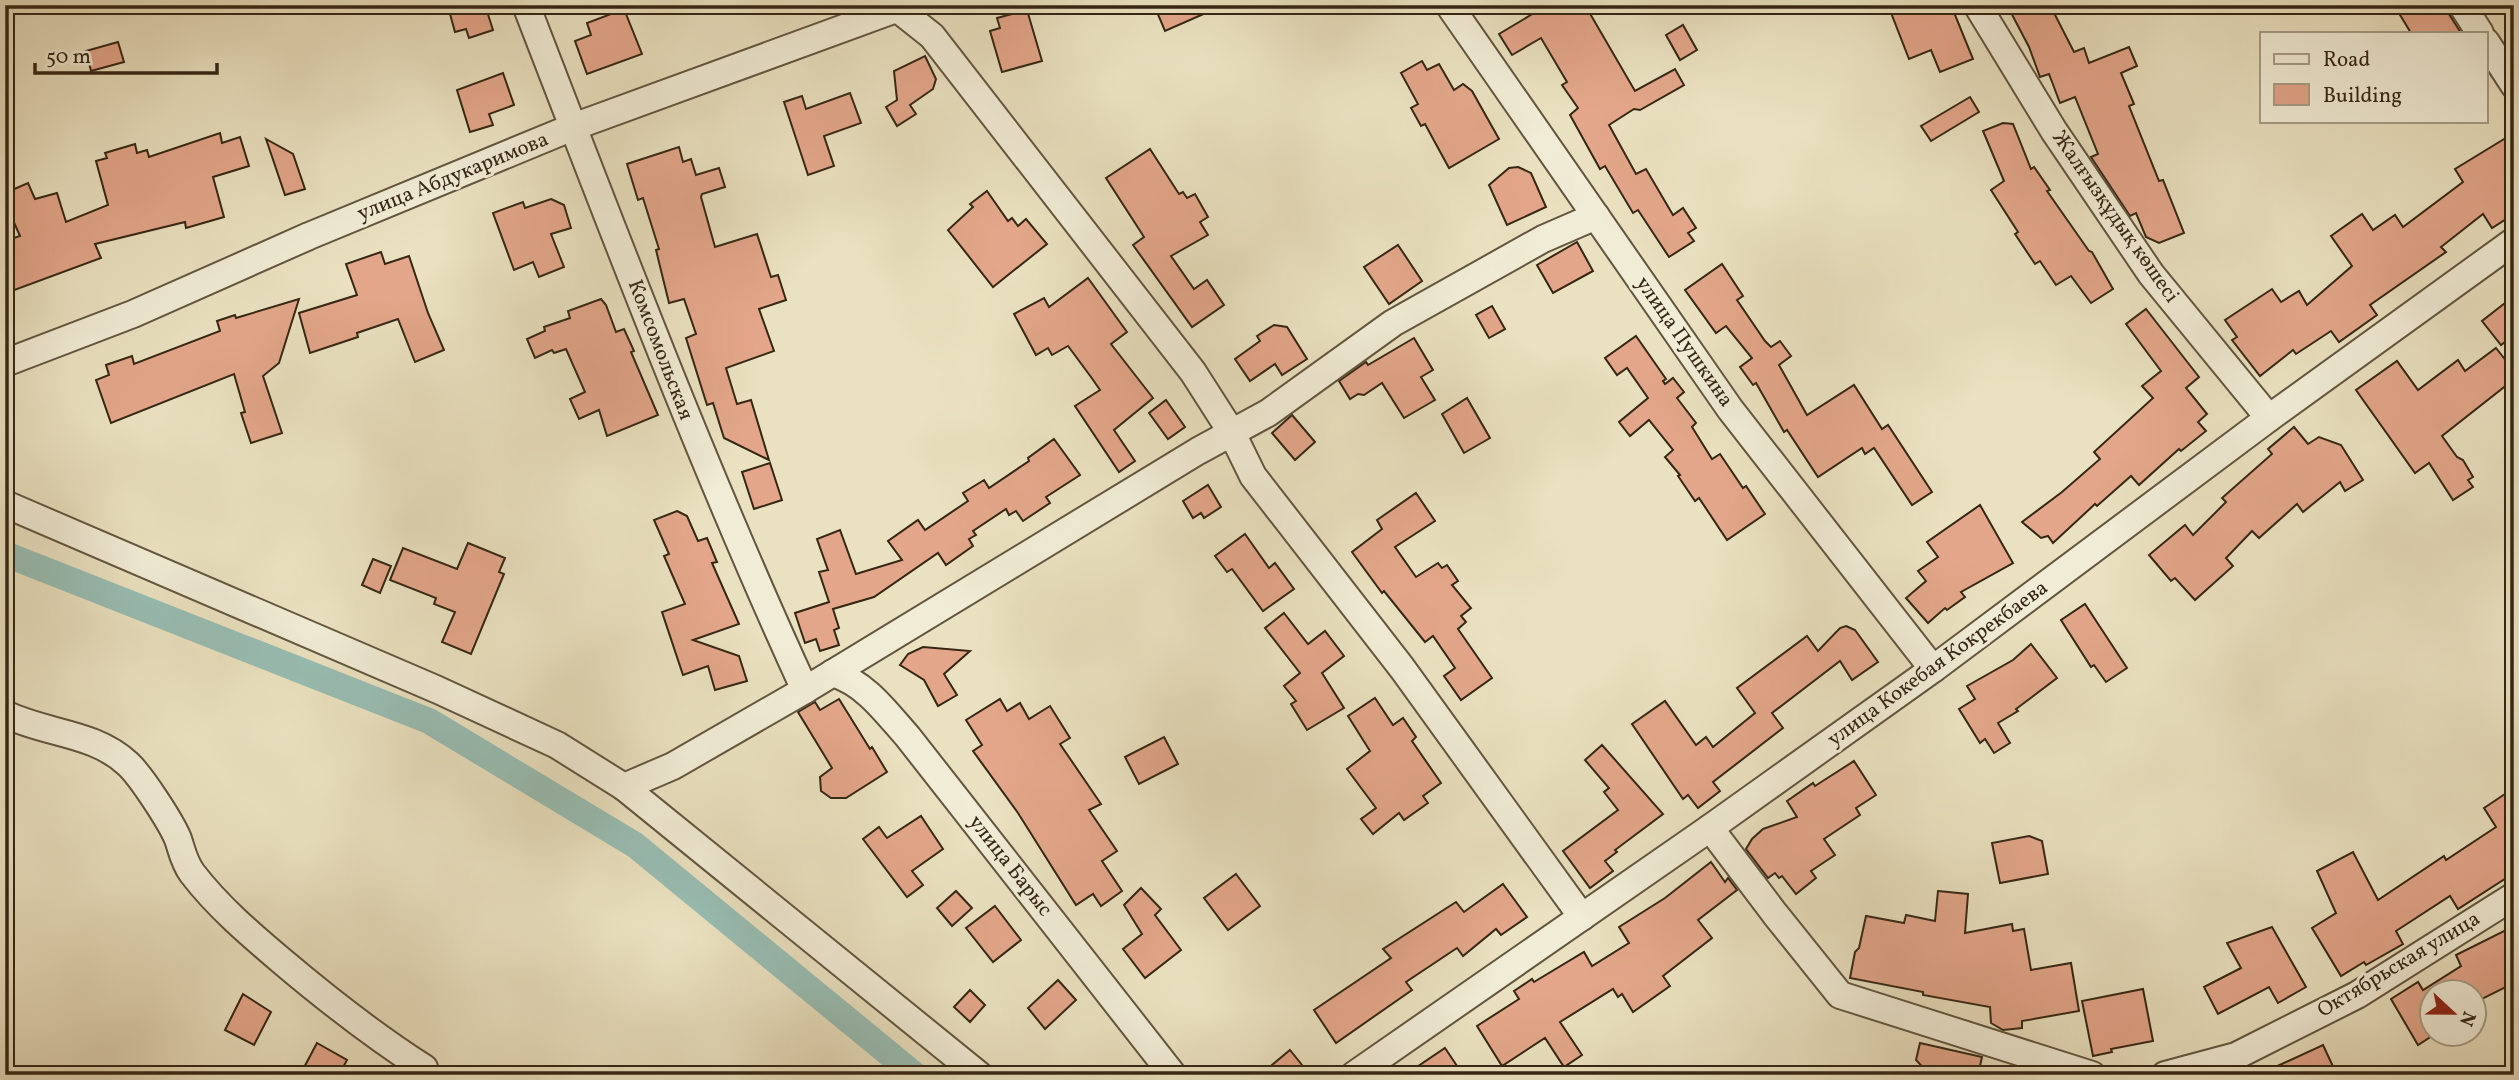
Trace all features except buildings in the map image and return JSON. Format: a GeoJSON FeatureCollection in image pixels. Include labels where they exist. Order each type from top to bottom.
{"type":"FeatureCollection","features":[{"type":"Feature","properties":{"kind":"street","name":"Комсомольская"},"geometry":{"type":"LineString","coordinates":[[526,5],[694,436],[757,586],[805,690]]}},
{"type":"Feature","properties":{"kind":"street","name":"улица Пушкина"},"geometry":{"type":"LineString","coordinates":[[1449,5],[1730,409],[1933,669]]}},
{"type":"Feature","properties":{"kind":"street","name":"Жалғызқұдық көшесі"},"geometry":{"type":"LineString","coordinates":[[1978,5],[2054,131],[2151,274],[2269,418]]}},
{"type":"Feature","properties":{"kind":"street"},"geometry":{"type":"LineString","coordinates":[[2462,5],[2479,32]]}},
{"type":"Feature","properties":{"kind":"street","name":"улица Абдукаримова"},"geometry":{"type":"LineString","coordinates":[[5,363],[133,314],[309,236],[573,127],[902,7]]}},
{"type":"Feature","properties":{"kind":"street"},"geometry":{"type":"LineString","coordinates":[[902,7],[932,36],[1193,372],[1232,433],[1253,477],[1402,668],[1582,917]]}},
{"type":"Feature","properties":{"kind":"street"},"geometry":{"type":"LineString","coordinates":[[2488,45],[2514,85]]}},
{"type":"Feature","properties":{"kind":"street"},"geometry":{"type":"LineString","coordinates":[[624,787],[673,766],[805,690],[1268,413],[1393,323],[1544,239],[1596,216]]}},
{"type":"Feature","properties":{"kind":"street","name":"улица Кокебая Кокрекбаева"},"geometry":{"type":"LineString","coordinates":[[1354,1075],[1710,828],[1933,669],[2269,418],[2514,241]]}},
{"type":"Feature","properties":{"kind":"street"},"geometry":{"type":"LineString","coordinates":[[5,504],[557,745],[624,787],[979,1075]]}},
{"type":"Feature","properties":{"kind":"street","name":"улица Барыс"},"geometry":{"type":"LineString","coordinates":[[833,673],[847,678],[865,690],[908,737],[1173,1075]]}},
{"type":"Feature","properties":{"kind":"street"},"geometry":{"type":"LineString","coordinates":[[5,714],[22,723],[73,735],[104,747],[128,764],[177,837],[186,864],[211,897],[323,996],[424,1068],[424,1075]]}},
{"type":"Feature","properties":{"kind":"street"},"geometry":{"type":"LineString","coordinates":[[1710,828],[1840,995],[2092,1075]]}},
{"type":"Feature","properties":{"kind":"street","name":"Октябрьская улица"},"geometry":{"type":"LineString","coordinates":[[2165,1075],[2236,1056],[2357,995],[2514,896]]}},
{"type":"Feature","properties":{"kind":"waterway"},"geometry":{"type":"LineString","coordinates":[[5,554],[429,721],[635,845],[915,1075]]}}]}
